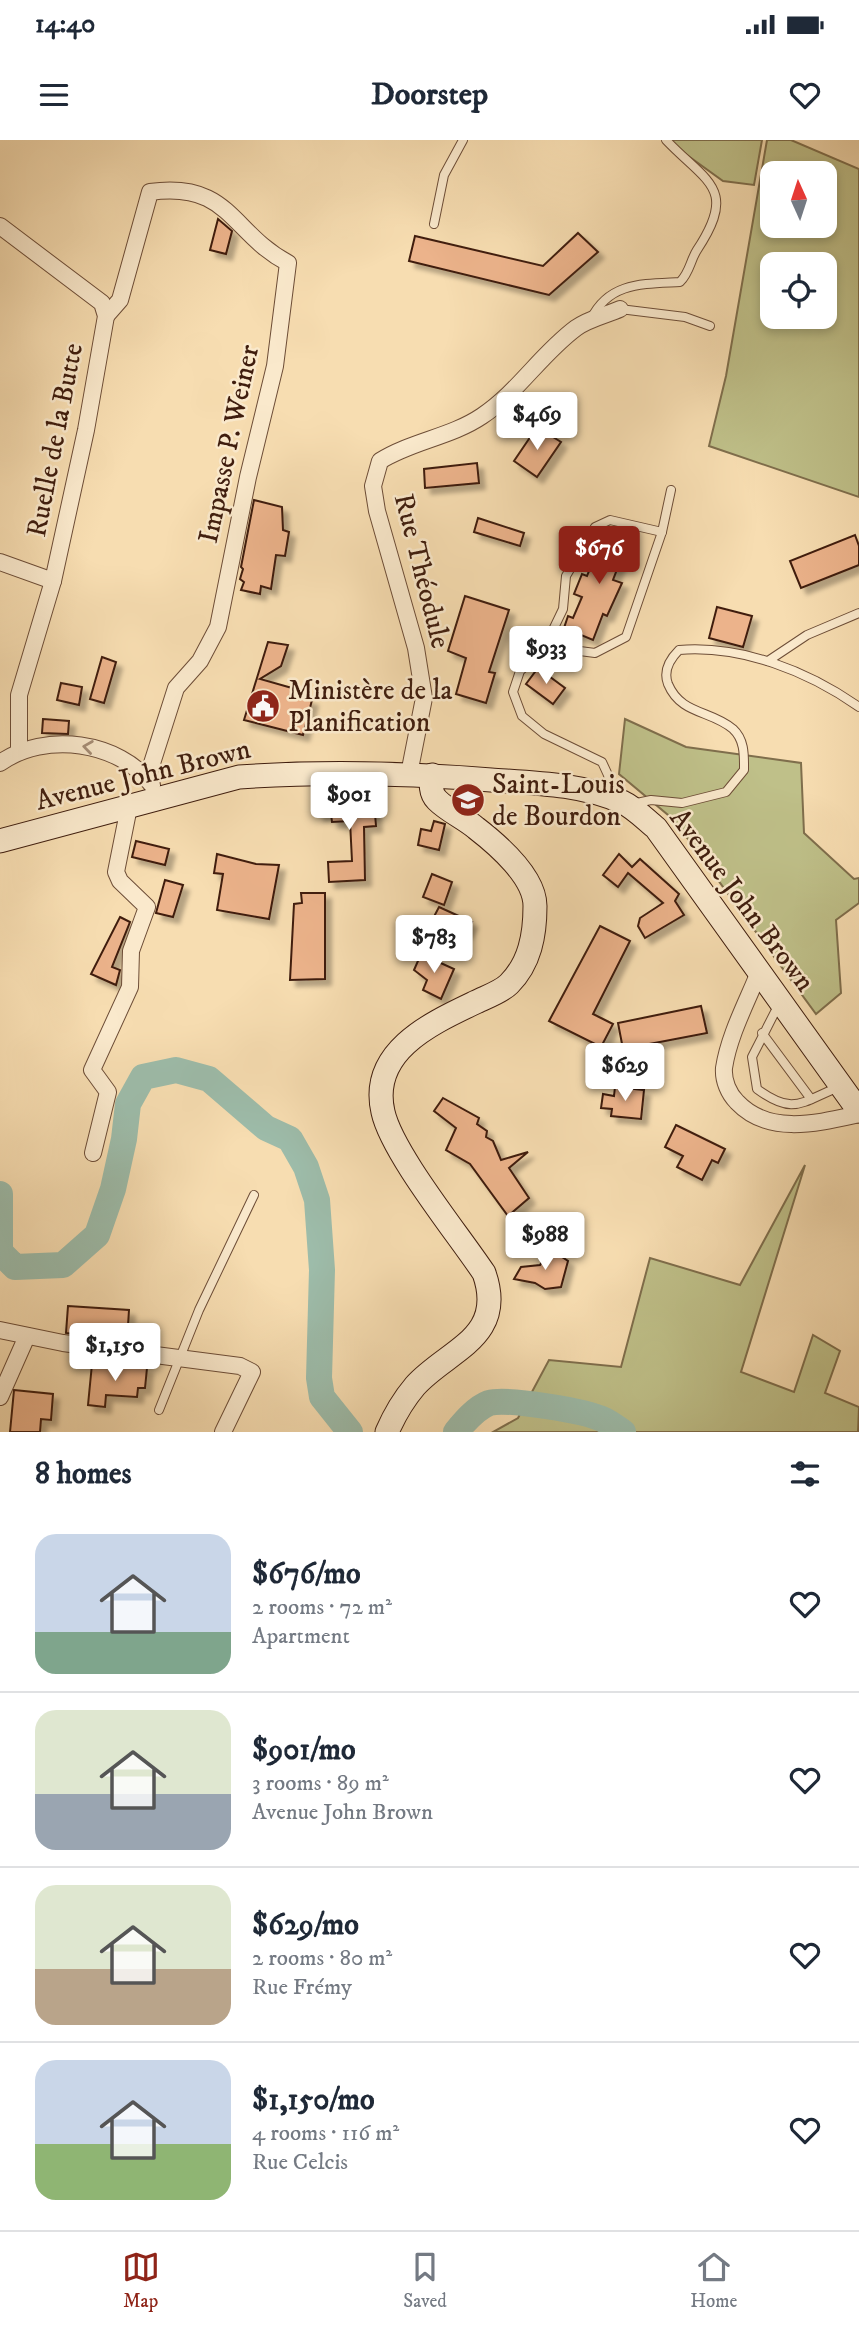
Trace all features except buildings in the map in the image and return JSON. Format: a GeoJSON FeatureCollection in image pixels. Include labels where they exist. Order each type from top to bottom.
{"type":"FeatureCollection","features":[{"type":"Feature","properties":{"kind":"main road","name":"Avenue John Brown"},"geometry":{"type":"LineString","coordinates":[[0,841],[239,777],[319,772],[421,775],[546,784],[620,802],[656,828],[859,1113]]}},
{"type":"Feature","properties":{"kind":"main road"},"geometry":{"type":"LineString","coordinates":[[387,1432],[416,1385],[466,1347],[485,1318],[492,1293],[484,1273],[395,1142],[382,1111],[382,1076],[398,1050],[423,1028],[508,986],[522,967],[534,940],[535,902],[524,874],[478,829],[437,800],[421,775]]}},
{"type":"Feature","properties":{"kind":"street","name":"Impasse P. Weiner"},"geometry":{"type":"LineString","coordinates":[[106,316],[120,300],[150,192],[190,193],[218,202],[288,262],[275,366],[248,477],[218,627],[200,661],[176,688],[147,779]]}},
{"type":"Feature","properties":{"kind":"street","name":"Ruelle de la Butte"},"geometry":{"type":"LineString","coordinates":[[0,226],[102,303],[106,316],[86,430],[53,581],[19,695],[19,752]]}},
{"type":"Feature","properties":{"kind":"street","name":"Rue Théodule"},"geometry":{"type":"LineString","coordinates":[[421,775],[424,698],[416,648],[377,511],[373,485],[380,461],[397,451],[424,444],[482,416],[523,380],[548,351],[578,326],[620,309]]}},
{"type":"Feature","properties":{"kind":"street"},"geometry":{"type":"LineString","coordinates":[[0,562],[53,581]]}},
{"type":"Feature","properties":{"kind":"street"},"geometry":{"type":"LineString","coordinates":[[0,764],[19,752],[88,745],[133,764],[160,799]]}},
{"type":"Feature","properties":{"kind":"street"},"geometry":{"type":"LineString","coordinates":[[93,1153],[108,1092],[92,1070],[130,987],[131,951],[147,907],[120,881],[116,872],[129,807]]}},
{"type":"Feature","properties":{"kind":"street"},"geometry":{"type":"LineString","coordinates":[[759,972],[737,1023],[724,1070],[729,1093],[747,1114],[770,1124],[816,1123],[859,1113]]}},
{"type":"Feature","properties":{"kind":"street"},"geometry":{"type":"LineString","coordinates":[[0,1330],[178,1359],[240,1366],[253,1373],[223,1432]]}},
{"type":"Feature","properties":{"kind":"street"},"geometry":{"type":"LineString","coordinates":[[0,1397],[27,1336]]}},
{"type":"Feature","properties":{"kind":"lane"},"geometry":{"type":"LineString","coordinates":[[434,224],[444,175],[463,140]]}},
{"type":"Feature","properties":{"kind":"lane"},"geometry":{"type":"LineString","coordinates":[[589,321],[598,303],[619,290],[644,283],[680,282],[689,273],[693,257],[717,213],[718,198],[710,181],[666,140]]}},
{"type":"Feature","properties":{"kind":"lane"},"geometry":{"type":"LineString","coordinates":[[620,309],[685,317],[710,326]]}},
{"type":"Feature","properties":{"kind":"lane"},"geometry":{"type":"LineString","coordinates":[[545,648],[595,653],[626,637],[662,532],[671,490]]}},
{"type":"Feature","properties":{"kind":"lane"},"geometry":{"type":"LineString","coordinates":[[545,648],[544,637],[551,634],[563,609],[566,576],[595,527],[610,520],[662,532]]}},
{"type":"Feature","properties":{"kind":"lane"},"geometry":{"type":"LineString","coordinates":[[768,661],[807,635],[859,613]]}},
{"type":"Feature","properties":{"kind":"lane"},"geometry":{"type":"LineString","coordinates":[[551,634],[557,637],[557,648]]}},
{"type":"Feature","properties":{"kind":"lane"},"geometry":{"type":"LineString","coordinates":[[545,648],[520,671],[513,692],[522,716],[544,734],[602,762],[620,802],[651,800],[682,803],[726,792],[744,770],[744,745],[734,729],[684,707],[672,694],[665,678],[670,660],[679,650],[700,648],[768,661],[829,685],[859,707]]}},
{"type":"Feature","properties":{"kind":"lane"},"geometry":{"type":"LineString","coordinates":[[781,1002],[762,1033],[752,1057],[757,1089],[778,1105],[799,1104],[840,1087]]}},
{"type":"Feature","properties":{"kind":"lane"},"geometry":{"type":"LineString","coordinates":[[762,1033],[811,1099]]}},
{"type":"Feature","properties":{"kind":"lane"},"geometry":{"type":"LineString","coordinates":[[159,1410],[178,1359],[254,1195]]}},
{"type":"Feature","properties":{"kind":"green space"},"geometry":{"type":"Polygon","coordinates":[[[666,140],[762,140],[754,185],[723,181],[666,140]]]}},
{"type":"Feature","properties":{"kind":"green space"},"geometry":{"type":"Polygon","coordinates":[[[767,140],[791,140],[859,169],[859,497],[709,446],[726,376],[760,180],[760,238],[837,238],[837,161],[763,161],[767,140]]]}},
{"type":"Feature","properties":{"kind":"green space"},"geometry":{"type":"Polygon","coordinates":[[[625,719],[686,747],[801,763],[804,833],[854,879],[859,878],[859,903],[836,920],[841,993],[816,1014],[674,820],[619,774],[625,719]]]}},
{"type":"Feature","properties":{"kind":"green space"},"geometry":{"type":"Polygon","coordinates":[[[805,1165],[741,1372],[794,1392],[813,1335],[840,1351],[825,1393],[859,1407],[858,1432],[493,1432],[518,1418],[549,1360],[621,1367],[650,1258],[740,1285],[805,1165]]]}},
{"type":"Feature","properties":{"kind":"waterway"},"geometry":{"type":"LineString","coordinates":[[0,1194],[0,1252],[15,1267],[63,1265],[97,1235],[113,1189],[124,1139],[128,1104],[143,1077],[176,1070],[209,1079],[266,1128],[290,1139],[306,1167],[317,1200],[322,1270],[319,1378],[322,1397],[350,1432]]}},
{"type":"Feature","properties":{"kind":"waterway"},"geometry":{"type":"LineString","coordinates":[[456,1432],[480,1408],[498,1402],[547,1406],[595,1416],[623,1432]]}},
{"type":"Feature","properties":{"kind":"place","name":"Ministère de la Planification"},"geometry":{"type":"Point","coordinates":[263,706]}},
{"type":"Feature","properties":{"kind":"place","name":"Saint-Louis de Bourdon"},"geometry":{"type":"Point","coordinates":[468,800]}}]}
